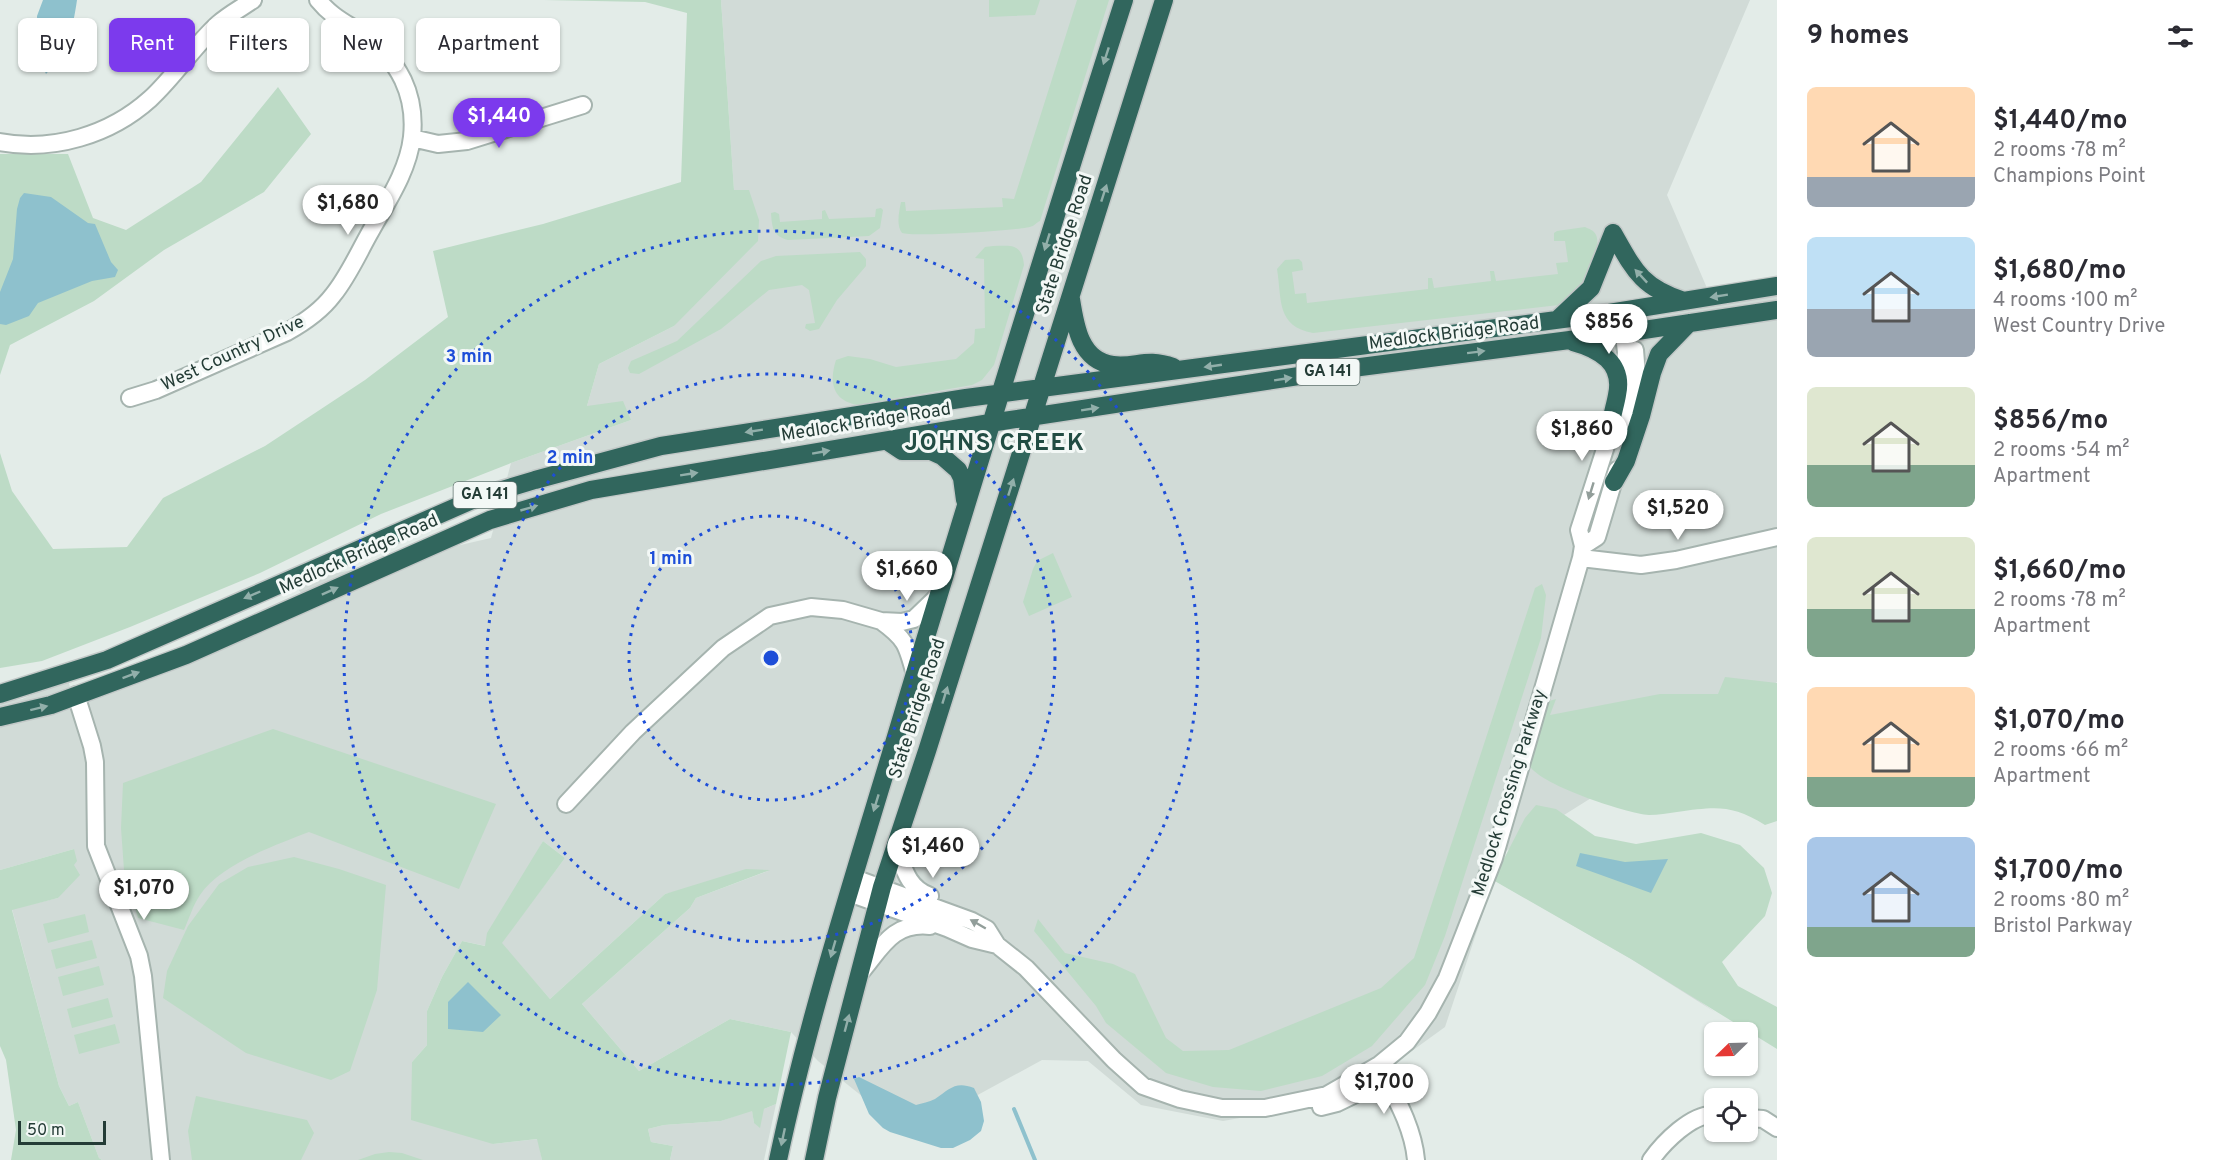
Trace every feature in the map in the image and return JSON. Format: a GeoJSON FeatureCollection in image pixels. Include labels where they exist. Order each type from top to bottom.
{"type":"FeatureCollection","features":[{"type":"Feature","properties":{"kind":"highway","name":"State Bridge Road"},"geometry":{"type":"LineString","coordinates":[[778,1160],[811,1024],[852,885],[990,423],[1124,0]]}},
{"type":"Feature","properties":{"kind":"highway","name":"State Bridge Road"},"geometry":{"type":"LineString","coordinates":[[814,1160],[827,1098],[880,895],[1164,0]]}},
{"type":"Feature","properties":{"kind":"highway"},"geometry":{"type":"LineString","coordinates":[[1557,320],[1577,304],[1591,288],[1613,232],[1633,268],[1646,282],[1666,295],[1686,301]]}},
{"type":"Feature","properties":{"kind":"highway","name":"Medlock Bridge Road"},"geometry":{"type":"LineString","coordinates":[[0,694],[107,660],[479,497],[660,446],[999,394],[1557,320],[1777,286]]}},
{"type":"Feature","properties":{"kind":"highway"},"geometry":{"type":"LineString","coordinates":[[1070,297],[1077,335],[1094,358],[1113,365],[1158,361],[1183,370]]}},
{"type":"Feature","properties":{"kind":"highway","name":"Medlock Bridge Road"},"geometry":{"type":"LineString","coordinates":[[0,717],[51,705],[186,655],[490,520],[591,490],[990,423],[1345,369],[1565,341],[1777,310]]}},
{"type":"Feature","properties":{"kind":"highway"},"geometry":{"type":"LineString","coordinates":[[1614,482],[1626,461],[1659,354],[1689,323]]}},
{"type":"Feature","properties":{"kind":"highway"},"geometry":{"type":"LineString","coordinates":[[1565,341],[1601,352],[1607,357],[1615,371],[1618,386],[1611,415],[1611,428]]}},
{"type":"Feature","properties":{"kind":"highway"},"geometry":{"type":"LineString","coordinates":[[887,441],[902,452],[931,451],[951,463],[962,478],[966,505]]}},
{"type":"Feature","properties":{"kind":"highway","name":"Medlock Bridge Road"},"geometry":{"type":"LineString","coordinates":[[0,681],[48,673],[60,675]]}},
{"type":"Feature","properties":{"kind":"street"},"geometry":{"type":"LineString","coordinates":[[0,142],[41,145],[76,140],[132,114],[151,98],[221,21],[253,0]]}},
{"type":"Feature","properties":{"kind":"street","name":"West Country Drive"},"geometry":{"type":"LineString","coordinates":[[130,398],[156,390],[287,332],[305,322],[321,309],[343,281],[400,177],[408,158],[412,138],[410,100],[404,82],[395,65],[372,40],[341,22],[318,0]]}},
{"type":"Feature","properties":{"kind":"street"},"geometry":{"type":"LineString","coordinates":[[412,138],[438,144],[467,141],[583,105]]}},
{"type":"Feature","properties":{"kind":"street","name":"Medlock Crossing Parkway"},"geometry":{"type":"LineString","coordinates":[[1582,552],[1597,537],[1636,396],[1638,376],[1628,332],[1626,310]]}},
{"type":"Feature","properties":{"kind":"street","name":"Medlock Crossing Parkway"},"geometry":{"type":"LineString","coordinates":[[852,885],[949,920],[972,939],[997,945],[1026,968],[1114,1060],[1143,1086],[1180,1099],[1222,1108],[1265,1108],[1327,1095],[1379,1065],[1407,1041],[1428,1014],[1448,978],[1494,858],[1582,552],[1579,530],[1624,390],[1628,332]]}},
{"type":"Feature","properties":{"kind":"street"},"geometry":{"type":"LineString","coordinates":[[1582,552],[1641,565],[1676,560],[1777,537]]}},
{"type":"Feature","properties":{"kind":"street"},"geometry":{"type":"LineString","coordinates":[[566,804],[633,732],[723,648],[771,616],[811,607],[843,610],[881,621],[902,622],[914,619],[939,595]]}},
{"type":"Feature","properties":{"kind":"street"},"geometry":{"type":"LineString","coordinates":[[881,621],[898,634],[906,644],[915,675]]}},
{"type":"Feature","properties":{"kind":"street"},"geometry":{"type":"LineString","coordinates":[[76,695],[95,762],[96,846],[139,956],[143,976],[161,1160]]}},
{"type":"Feature","properties":{"kind":"street","name":"Medlock Crossing Parkway"},"geometry":{"type":"LineString","coordinates":[[896,848],[909,881],[918,890],[946,902],[949,920]]}},
{"type":"Feature","properties":{"kind":"street","name":"Medlock Crossing Parkway"},"geometry":{"type":"LineString","coordinates":[[861,972],[892,934],[901,929],[949,920]]}},
{"type":"Feature","properties":{"kind":"street"},"geometry":{"type":"LineString","coordinates":[[1379,1065],[1407,1122],[1416,1160]]}},
{"type":"Feature","properties":{"kind":"street","name":"Medlock Crossing Parkway"},"geometry":{"type":"LineString","coordinates":[[1294,1102],[1321,1107],[1337,1103],[1372,1086],[1393,1092]]}},
{"type":"Feature","properties":{"kind":"street"},"geometry":{"type":"LineString","coordinates":[[1651,1160],[1664,1143],[1690,1123],[1704,1116]]}},
{"type":"Feature","properties":{"kind":"street"},"geometry":{"type":"LineString","coordinates":[[1758,1119],[1763,1119],[1777,1128]]}},
{"type":"Feature","properties":{"kind":"shaded area"},"geometry":{"type":"Polygon","coordinates":[[[721,0],[1750,0],[1667,195],[1713,302],[1777,290],[1777,682],[1495,858],[1715,1012],[1631,959],[1494,880],[1445,1027],[1387,1069],[1325,1103],[1223,1121],[1141,1105],[1088,1061],[1042,1060],[908,1133],[818,1061],[791,1032],[730,1019],[639,1071],[582,1004],[690,908],[696,898],[768,871],[665,894],[550,999],[501,943],[565,858],[543,841],[486,946],[462,941],[427,1011],[427,1045],[412,1062],[493,1144],[538,1139],[542,1160],[102,1160],[99,1158],[78,1102],[69,1106],[59,1086],[12,909],[58,898],[74,865],[74,849],[0,870],[0,702],[22,699],[68,679],[72,696],[308,603],[294,583],[491,538],[511,463],[631,420],[587,406],[599,364],[674,326],[734,190],[721,0]]]}},
{"type":"Feature","properties":{"kind":"shaded area"},"geometry":{"type":"Polygon","coordinates":[[[776,1104],[764,1160],[670,1160],[673,1146],[651,1142],[648,1129],[664,1125],[721,1121],[752,1110],[754,1123],[764,1109],[776,1104]]]}},
{"type":"Feature","properties":{"kind":"green space"},"geometry":{"type":"Polygon","coordinates":[[[544,0],[721,0],[734,190],[749,190],[759,220],[758,241],[674,326],[599,364],[587,406],[623,401],[631,420],[511,463],[381,514],[260,573],[130,627],[42,661],[0,668],[0,453],[12,491],[53,549],[127,547],[163,498],[265,446],[365,380],[448,317],[433,251],[543,224],[681,182],[687,13],[645,2],[544,0]]]}},
{"type":"Feature","properties":{"kind":"green space"},"geometry":{"type":"Polygon","coordinates":[[[989,0],[1040,0],[1035,15],[989,17],[989,0]]]}},
{"type":"Feature","properties":{"kind":"green space"},"geometry":{"type":"Polygon","coordinates":[[[1077,0],[1109,0],[1040,221],[1033,226],[1009,230],[945,234],[902,233],[899,222],[901,202],[905,202],[906,211],[1003,207],[1002,198],[1014,199],[1077,0]]]}},
{"type":"Feature","properties":{"kind":"green space"},"geometry":{"type":"Polygon","coordinates":[[[278,87],[311,134],[264,192],[164,250],[94,301],[10,345],[0,375],[0,154],[68,154],[93,218],[126,230],[201,182],[278,87]]]}},
{"type":"Feature","properties":{"kind":"green space"},"geometry":{"type":"Polygon","coordinates":[[[876,209],[883,210],[880,228],[869,236],[788,240],[774,231],[771,213],[779,214],[780,222],[822,219],[822,211],[825,210],[829,219],[875,217],[876,209]]]}},
{"type":"Feature","properties":{"kind":"green space"},"geometry":{"type":"Polygon","coordinates":[[[1585,227],[1594,232],[1597,240],[1590,276],[1581,293],[1559,305],[1313,333],[1301,330],[1292,324],[1283,310],[1277,269],[1285,260],[1299,259],[1302,262],[1303,270],[1292,272],[1295,294],[1306,293],[1307,303],[1428,289],[1428,278],[1432,278],[1434,288],[1491,281],[1490,271],[1494,271],[1496,281],[1558,274],[1556,263],[1568,262],[1565,241],[1554,241],[1554,233],[1585,227]]]}},
{"type":"Feature","properties":{"kind":"green space"},"geometry":{"type":"Polygon","coordinates":[[[1010,246],[1018,249],[1024,265],[994,365],[982,380],[972,385],[857,405],[842,399],[834,389],[833,383],[836,360],[848,356],[870,359],[896,367],[956,359],[974,343],[975,329],[985,328],[984,259],[975,258],[985,247],[1010,246]]]}},
{"type":"Feature","properties":{"kind":"green space"},"geometry":{"type":"Polygon","coordinates":[[[860,252],[866,259],[866,266],[837,300],[819,329],[810,331],[805,328],[806,324],[815,323],[809,290],[802,285],[769,290],[721,329],[639,374],[630,373],[628,368],[631,361],[677,341],[761,261],[776,256],[860,252]]]}},
{"type":"Feature","properties":{"kind":"green space"},"geometry":{"type":"Polygon","coordinates":[[[1053,553],[1072,597],[1029,616],[1023,602],[1033,569],[1037,561],[1053,553]]]}},
{"type":"Feature","properties":{"kind":"green space"},"geometry":{"type":"Polygon","coordinates":[[[1542,584],[1546,595],[1541,638],[1445,936],[1425,985],[1372,1046],[1322,1076],[1261,1091],[1213,1087],[1166,1073],[1106,1023],[1096,1006],[1034,931],[1038,919],[1065,953],[1113,964],[1135,974],[1166,1038],[1183,1051],[1229,1050],[1381,988],[1414,958],[1535,588],[1542,584]]]}},
{"type":"Feature","properties":{"kind":"green space"},"geometry":{"type":"Polygon","coordinates":[[[1725,677],[1777,683],[1777,821],[1765,825],[1742,813],[1713,808],[1652,815],[1638,813],[1564,788],[1535,772],[1529,764],[1546,702],[1556,699],[1550,715],[1660,694],[1718,694],[1725,677]]]}},
{"type":"Feature","properties":{"kind":"green space"},"geometry":{"type":"Polygon","coordinates":[[[273,729],[496,804],[459,889],[309,832],[249,857],[221,874],[200,895],[184,930],[138,918],[124,870],[121,828],[123,783],[273,729]]]}},
{"type":"Feature","properties":{"kind":"green space"},"geometry":{"type":"Polygon","coordinates":[[[1536,805],[1556,809],[1595,836],[1636,844],[1701,833],[1740,845],[1764,868],[1772,893],[1765,916],[1722,962],[1738,986],[1777,1007],[1777,1049],[1758,1037],[1758,1022],[1733,1022],[1631,959],[1493,880],[1525,818],[1536,805]]]}},
{"type":"Feature","properties":{"kind":"green space"},"geometry":{"type":"Polygon","coordinates":[[[543,841],[565,858],[502,943],[550,999],[665,894],[746,869],[770,870],[696,898],[690,908],[582,1004],[639,1071],[730,1019],[791,1032],[776,1104],[764,1109],[760,1128],[754,1123],[752,1111],[721,1121],[664,1125],[648,1129],[651,1142],[673,1146],[670,1160],[542,1160],[537,1139],[493,1144],[411,1120],[412,1062],[427,1045],[427,1011],[442,977],[462,941],[485,946],[487,933],[543,841]]]}},
{"type":"Feature","properties":{"kind":"green space"},"geometry":{"type":"Polygon","coordinates":[[[74,849],[77,861],[74,865],[80,875],[58,898],[12,910],[59,1086],[69,1106],[78,1102],[99,1158],[102,1160],[11,1160],[16,1130],[6,1060],[0,1046],[0,870],[74,849]]]}},
{"type":"Feature","properties":{"kind":"green space"},"geometry":{"type":"Polygon","coordinates":[[[294,857],[386,885],[377,990],[350,1071],[331,1080],[246,1053],[163,998],[167,971],[188,926],[219,884],[248,867],[294,857]]]}},
{"type":"Feature","properties":{"kind":"green space"},"geometry":{"type":"Polygon","coordinates":[[[85,914],[89,932],[48,943],[43,924],[85,914]]]}},
{"type":"Feature","properties":{"kind":"green space"},"geometry":{"type":"Polygon","coordinates":[[[92,940],[97,958],[56,969],[51,950],[92,940]]]}},
{"type":"Feature","properties":{"kind":"green space"},"geometry":{"type":"Polygon","coordinates":[[[99,966],[104,985],[63,996],[58,977],[99,966]]]}},
{"type":"Feature","properties":{"kind":"green space"},"geometry":{"type":"Polygon","coordinates":[[[108,998],[113,1017],[72,1028],[67,1009],[108,998]]]}},
{"type":"Feature","properties":{"kind":"green space"},"geometry":{"type":"Polygon","coordinates":[[[115,1024],[120,1043],[79,1054],[74,1035],[115,1024]]]}},
{"type":"Feature","properties":{"kind":"green space"},"geometry":{"type":"Polygon","coordinates":[[[196,1096],[307,1120],[314,1133],[301,1160],[192,1160],[188,1131],[196,1096]]]}},
{"type":"Feature","properties":{"kind":"green space"},"geometry":{"type":"Polygon","coordinates":[[[389,1152],[402,1153],[423,1160],[358,1160],[389,1152]]]}},
{"type":"Feature","properties":{"kind":"water"},"geometry":{"type":"Polygon","coordinates":[[[43,0],[77,0],[73,18],[37,18],[43,0]]]}},
{"type":"Feature","properties":{"kind":"water"},"geometry":{"type":"Polygon","coordinates":[[[24,193],[51,197],[88,223],[95,224],[111,262],[118,270],[115,277],[92,281],[38,303],[29,316],[6,325],[0,324],[0,292],[13,259],[17,209],[24,193]]]}},
{"type":"Feature","properties":{"kind":"water"},"geometry":{"type":"Polygon","coordinates":[[[1580,853],[1625,862],[1668,859],[1651,893],[1576,866],[1580,853]]]}},
{"type":"Feature","properties":{"kind":"water"},"geometry":{"type":"Polygon","coordinates":[[[468,982],[501,1015],[483,1032],[448,1029],[448,1002],[468,982]]]}},
{"type":"Feature","properties":{"kind":"water"},"geometry":{"type":"Polygon","coordinates":[[[859,1077],[916,1105],[935,1099],[957,1086],[974,1088],[981,1102],[984,1121],[981,1131],[970,1140],[953,1148],[941,1148],[890,1132],[869,1114],[854,1079],[859,1077]]]}},
{"type":"Feature","properties":{"kind":"waterway"},"geometry":{"type":"LineString","coordinates":[[1014,1109],[1035,1160]]}},
{"type":"Feature","properties":{"kind":"district","name":"JOHNS CREEK"},"geometry":{"type":"Point","coordinates":[995,444]}}]}
